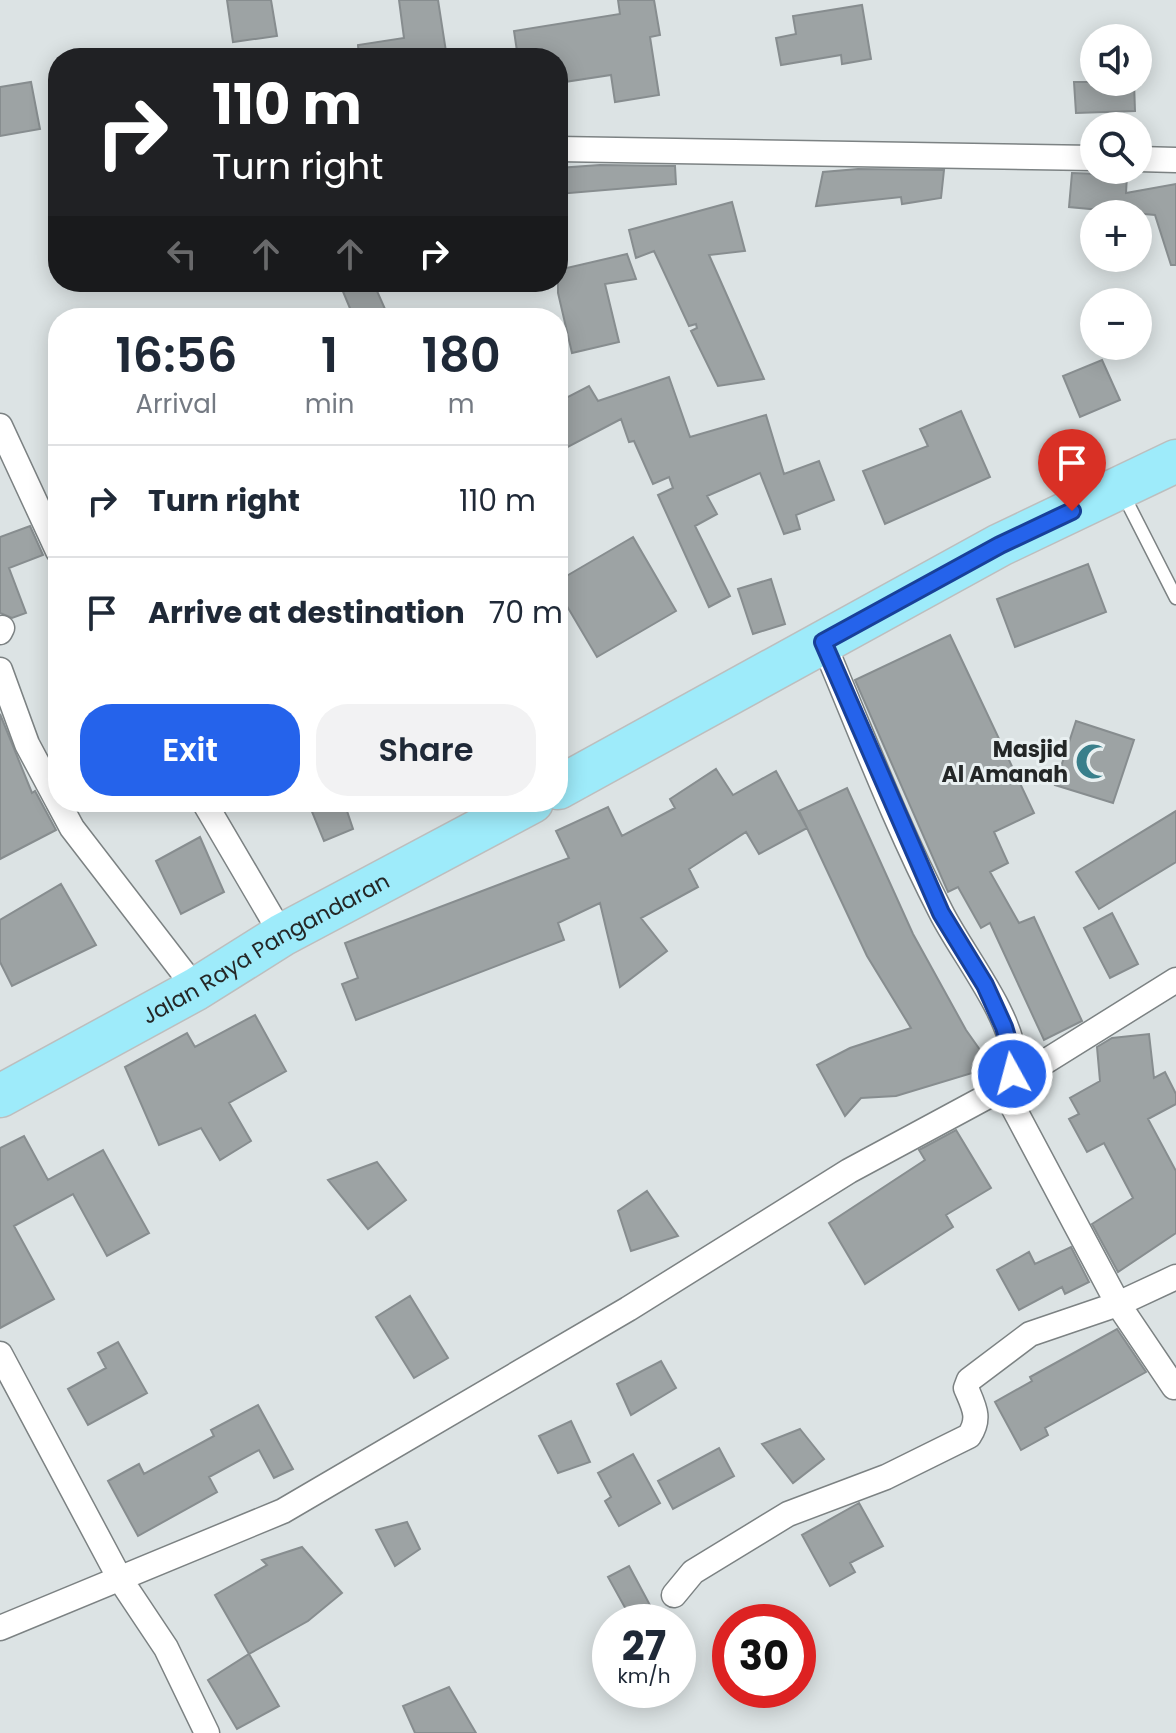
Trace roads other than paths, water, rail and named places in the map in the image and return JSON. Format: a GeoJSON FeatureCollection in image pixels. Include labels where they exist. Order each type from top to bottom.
{"type":"FeatureCollection","features":[{"type":"Feature","properties":{"kind":"highway"},"geometry":{"type":"LineString","coordinates":[[568,782],[1000,545],[1176,461]]}},
{"type":"Feature","properties":{"kind":"highway","name":"Jalan Raya Pangandaran"},"geometry":{"type":"LineString","coordinates":[[0,1096],[196,989],[282,935],[513,812]]}},
{"type":"Feature","properties":{"kind":"street"},"geometry":{"type":"LineString","coordinates":[[568,149],[1080,158]]}},
{"type":"Feature","properties":{"kind":"street"},"geometry":{"type":"LineString","coordinates":[[1152,159],[1176,160]]}},
{"type":"Feature","properties":{"kind":"street"},"geometry":{"type":"LineString","coordinates":[[0,426],[48,529]]}},
{"type":"Feature","properties":{"kind":"street"},"geometry":{"type":"LineString","coordinates":[[823,642],[941,913],[985,985],[1004,1027],[1014,1060],[1012,1074],[1003,1088]]}},
{"type":"Feature","properties":{"kind":"street"},"geometry":{"type":"LineString","coordinates":[[0,670],[27,744],[48,783]]}},
{"type":"Feature","properties":{"kind":"street"},"geometry":{"type":"LineString","coordinates":[[63,812],[72,828],[196,989]]}},
{"type":"Feature","properties":{"kind":"street"},"geometry":{"type":"LineString","coordinates":[[210,812],[282,935]]}},
{"type":"Feature","properties":{"kind":"street"},"geometry":{"type":"LineString","coordinates":[[0,1628],[283,1511],[343,1478],[628,1309],[812,1193],[1003,1088],[1176,980]]}},
{"type":"Feature","properties":{"kind":"street"},"geometry":{"type":"LineString","coordinates":[[1003,1088],[1118,1304],[1174,1387]]}},
{"type":"Feature","properties":{"kind":"street"},"geometry":{"type":"LineString","coordinates":[[674,1595],[693,1572],[788,1514],[886,1477],[969,1436],[976,1425],[977,1414],[966,1388],[978,1371],[1030,1334],[1118,1304],[1176,1277]]}},
{"type":"Feature","properties":{"kind":"street"},"geometry":{"type":"LineString","coordinates":[[0,1354],[120,1579],[166,1648],[207,1733]]}},
{"type":"Feature","properties":{"kind":"lane"},"geometry":{"type":"LineString","coordinates":[[1120,489],[1176,598]]}},
{"type":"Feature","properties":{"kind":"place","name":"Masjid Al Amanah"},"geometry":{"type":"Point","coordinates":[1094,762]}}]}
